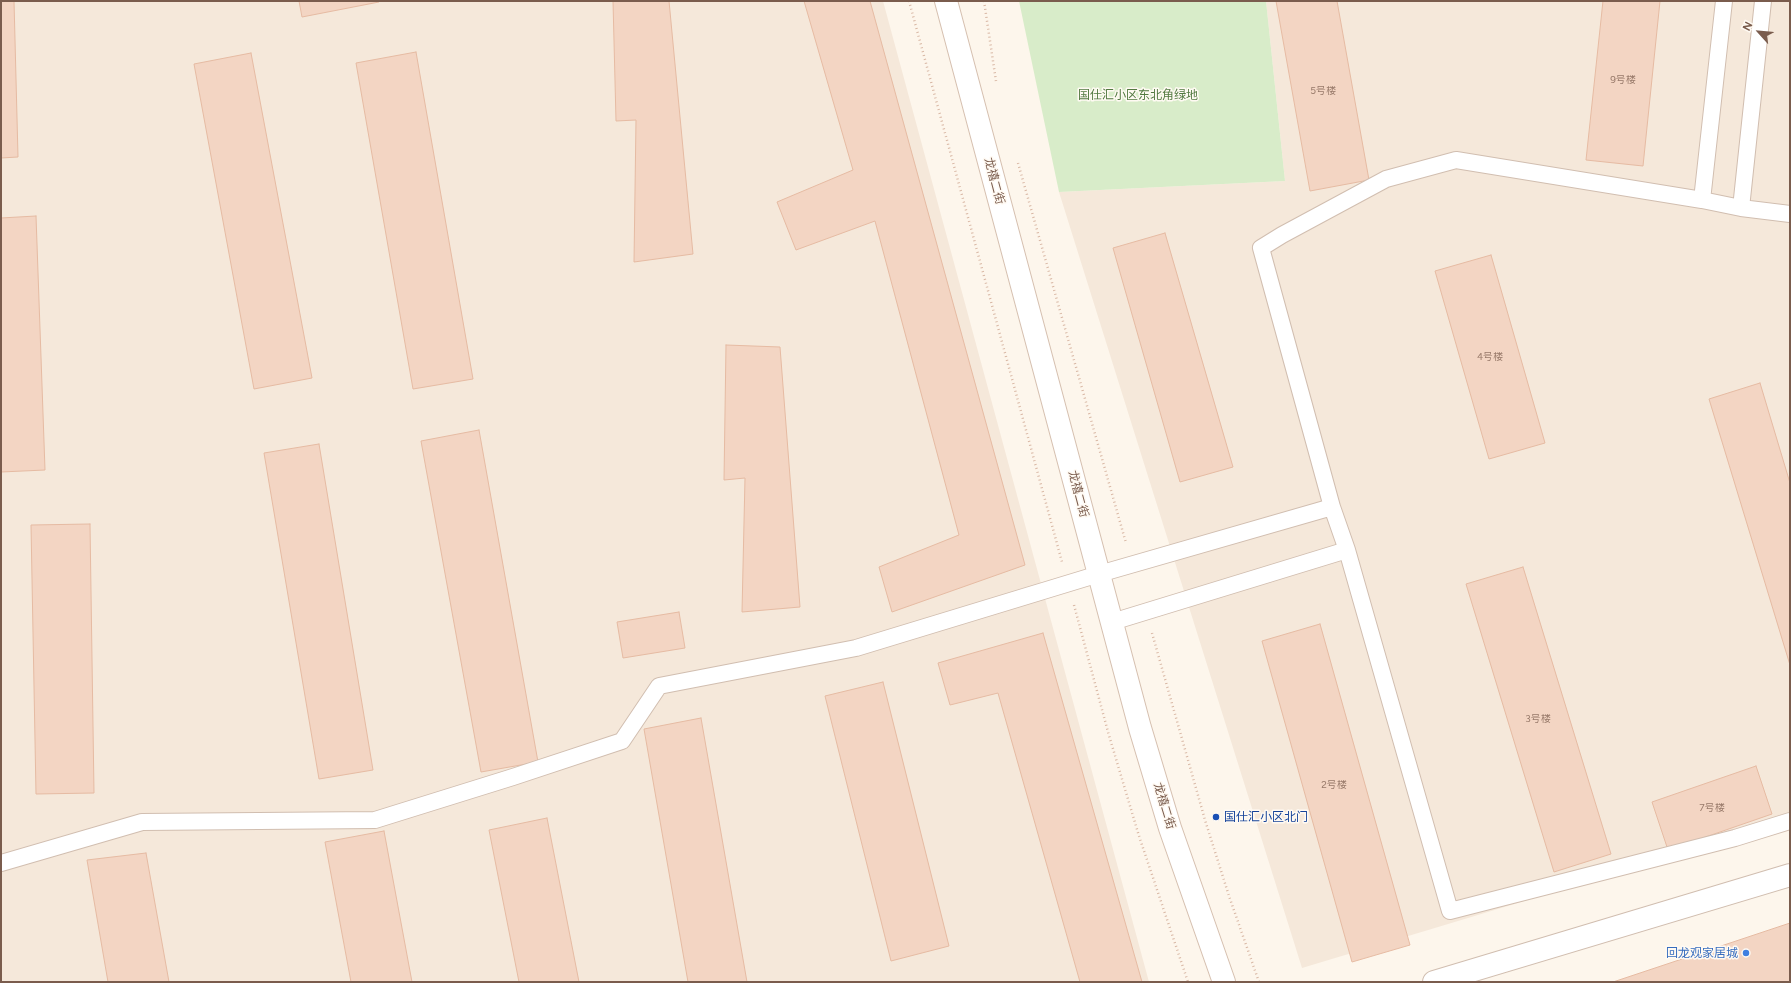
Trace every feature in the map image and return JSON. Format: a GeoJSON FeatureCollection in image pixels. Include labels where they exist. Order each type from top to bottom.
{"type":"FeatureCollection","features":[{"type":"Feature","properties":{"kind":"street","name":"龙禧二街"},"geometry":{"type":"LineString","coordinates":[[946,1],[1140,728],[1170,828],[1224,982]]}},
{"type":"Feature","properties":{"kind":"street"},"geometry":{"type":"LineString","coordinates":[[1434,982],[1790,875]]}},
{"type":"Feature","properties":{"kind":"lane"},"geometry":{"type":"LineString","coordinates":[[1702,200],[1724,1]]}},
{"type":"Feature","properties":{"kind":"lane"},"geometry":{"type":"LineString","coordinates":[[1741,208],[1763,1]]}},
{"type":"Feature","properties":{"kind":"lane"},"geometry":{"type":"LineString","coordinates":[[1790,214],[1741,208],[1702,200],[1456,160],[1386,179],[1282,235],[1261,248],[1332,507],[1347,550],[1450,911],[1735,838],[1790,821]]}},
{"type":"Feature","properties":{"kind":"lane"},"geometry":{"type":"LineString","coordinates":[[1,863],[142,822],[375,820],[514,777],[622,741],[659,686],[856,648],[1099,574],[1332,507]]}},
{"type":"Feature","properties":{"kind":"lane"},"geometry":{"type":"LineString","coordinates":[[1112,622],[1347,550]]}},
{"type":"Feature","properties":{"kind":"path"},"geometry":{"type":"LineString","coordinates":[[909,1],[1108,732],[1139,836],[1188,982]]}},
{"type":"Feature","properties":{"kind":"path"},"geometry":{"type":"LineString","coordinates":[[984,1],[997,87]]}},
{"type":"Feature","properties":{"kind":"path"},"geometry":{"type":"LineString","coordinates":[[1016,156],[1132,565]]}},
{"type":"Feature","properties":{"kind":"path"},"geometry":{"type":"LineString","coordinates":[[1146,611],[1207,828],[1259,982]]}},
{"type":"Feature","properties":{"kind":"shaded area"},"geometry":{"type":"Polygon","coordinates":[[[1,1],[883,1],[1149,982],[1,982],[1,1]]]}},
{"type":"Feature","properties":{"kind":"shaded area"},"geometry":{"type":"Polygon","coordinates":[[[1266,1],[1790,1],[1790,821],[1302,968],[1059,192],[1285,181],[1266,1]]]}},
{"type":"Feature","properties":{"kind":"green space","name":"国仕汇小区东北角绿地"},"geometry":{"type":"Polygon","coordinates":[[[1019,1],[1266,1],[1285,181],[1059,192],[1019,1]]]}},
{"type":"Feature","properties":{"kind":"building"},"geometry":{"type":"Polygon","coordinates":[[[1,1],[14,1],[18,157],[1,158],[1,1]]]}},
{"type":"Feature","properties":{"kind":"building"},"geometry":{"type":"Polygon","coordinates":[[[299,1],[379,1],[379,2],[302,17],[299,1]]]}},
{"type":"Feature","properties":{"kind":"building"},"geometry":{"type":"Polygon","coordinates":[[[613,1],[669,1],[693,254],[634,262],[636,120],[616,121],[613,1]]]}},
{"type":"Feature","properties":{"kind":"building"},"geometry":{"type":"Polygon","coordinates":[[[804,1],[870,1],[1025,565],[892,612],[879,567],[959,535],[875,221],[796,250],[777,202],[853,170],[804,1]]]}},
{"type":"Feature","properties":{"kind":"building"},"geometry":{"type":"Polygon","coordinates":[[[1276,1],[1337,1],[1369,180],[1310,191],[1276,1]]]}},
{"type":"Feature","properties":{"kind":"building"},"geometry":{"type":"Polygon","coordinates":[[[1603,1],[1660,1],[1643,166],[1586,160],[1603,1]]]}},
{"type":"Feature","properties":{"kind":"building"},"geometry":{"type":"Polygon","coordinates":[[[416,52],[473,379],[413,389],[356,63],[416,52]]]}},
{"type":"Feature","properties":{"kind":"building"},"geometry":{"type":"Polygon","coordinates":[[[251,53],[312,378],[254,389],[194,64],[251,53]]]}},
{"type":"Feature","properties":{"kind":"building"},"geometry":{"type":"Polygon","coordinates":[[[36,216],[45,470],[1,472],[1,218],[36,216]]]}},
{"type":"Feature","properties":{"kind":"building"},"geometry":{"type":"Polygon","coordinates":[[[1165,233],[1233,467],[1180,482],[1113,248],[1165,233]]]}},
{"type":"Feature","properties":{"kind":"building"},"geometry":{"type":"Polygon","coordinates":[[[1491,255],[1545,443],[1489,459],[1435,271],[1491,255]]]}},
{"type":"Feature","properties":{"kind":"building"},"geometry":{"type":"Polygon","coordinates":[[[726,345],[780,347],[800,607],[742,612],[745,478],[724,480],[726,345]]]}},
{"type":"Feature","properties":{"kind":"building"},"geometry":{"type":"Polygon","coordinates":[[[1760,383],[1790,483],[1790,665],[1709,399],[1760,383]]]}},
{"type":"Feature","properties":{"kind":"building"},"geometry":{"type":"Polygon","coordinates":[[[479,430],[538,762],[481,772],[421,441],[479,430]]]}},
{"type":"Feature","properties":{"kind":"building"},"geometry":{"type":"Polygon","coordinates":[[[319,444],[373,770],[319,779],[264,453],[319,444]]]}},
{"type":"Feature","properties":{"kind":"building"},"geometry":{"type":"Polygon","coordinates":[[[90,524],[94,793],[36,794],[31,525],[90,524]]]}},
{"type":"Feature","properties":{"kind":"building"},"geometry":{"type":"Polygon","coordinates":[[[1523,567],[1611,854],[1554,872],[1466,584],[1523,567]]]}},
{"type":"Feature","properties":{"kind":"building"},"geometry":{"type":"Polygon","coordinates":[[[679,612],[685,648],[623,658],[617,622],[679,612]]]}},
{"type":"Feature","properties":{"kind":"building"},"geometry":{"type":"Polygon","coordinates":[[[1320,624],[1410,945],[1352,962],[1262,641],[1320,624]]]}},
{"type":"Feature","properties":{"kind":"building"},"geometry":{"type":"Polygon","coordinates":[[[1043,633],[1142,982],[1080,982],[998,693],[950,705],[938,663],[1043,633]]]}},
{"type":"Feature","properties":{"kind":"building"},"geometry":{"type":"Polygon","coordinates":[[[883,682],[949,946],[891,961],[825,696],[883,682]]]}},
{"type":"Feature","properties":{"kind":"building"},"geometry":{"type":"Polygon","coordinates":[[[701,718],[747,982],[688,982],[644,729],[701,718]]]}},
{"type":"Feature","properties":{"kind":"building"},"geometry":{"type":"Polygon","coordinates":[[[1756,766],[1772,814],[1668,850],[1652,802],[1756,766]]]}},
{"type":"Feature","properties":{"kind":"building"},"geometry":{"type":"Polygon","coordinates":[[[547,818],[579,982],[519,982],[489,830],[547,818]]]}},
{"type":"Feature","properties":{"kind":"building"},"geometry":{"type":"Polygon","coordinates":[[[384,831],[412,982],[351,982],[325,842],[384,831]]]}},
{"type":"Feature","properties":{"kind":"building"},"geometry":{"type":"Polygon","coordinates":[[[146,853],[169,982],[108,982],[87,860],[146,853]]]}},
{"type":"Feature","properties":{"kind":"building","name":"回龙观家居城"},"geometry":{"type":"Polygon","coordinates":[[[1790,923],[1790,982],[1613,982],[1790,923]]]}},
{"type":"Feature","properties":{"kind":"place","name":"国仕汇小区北门"},"geometry":{"type":"Point","coordinates":[1216,817]}},
{"type":"Feature","properties":{"kind":"place","name":"回龙观家居城"},"geometry":{"type":"Point","coordinates":[1746,953]}}]}
